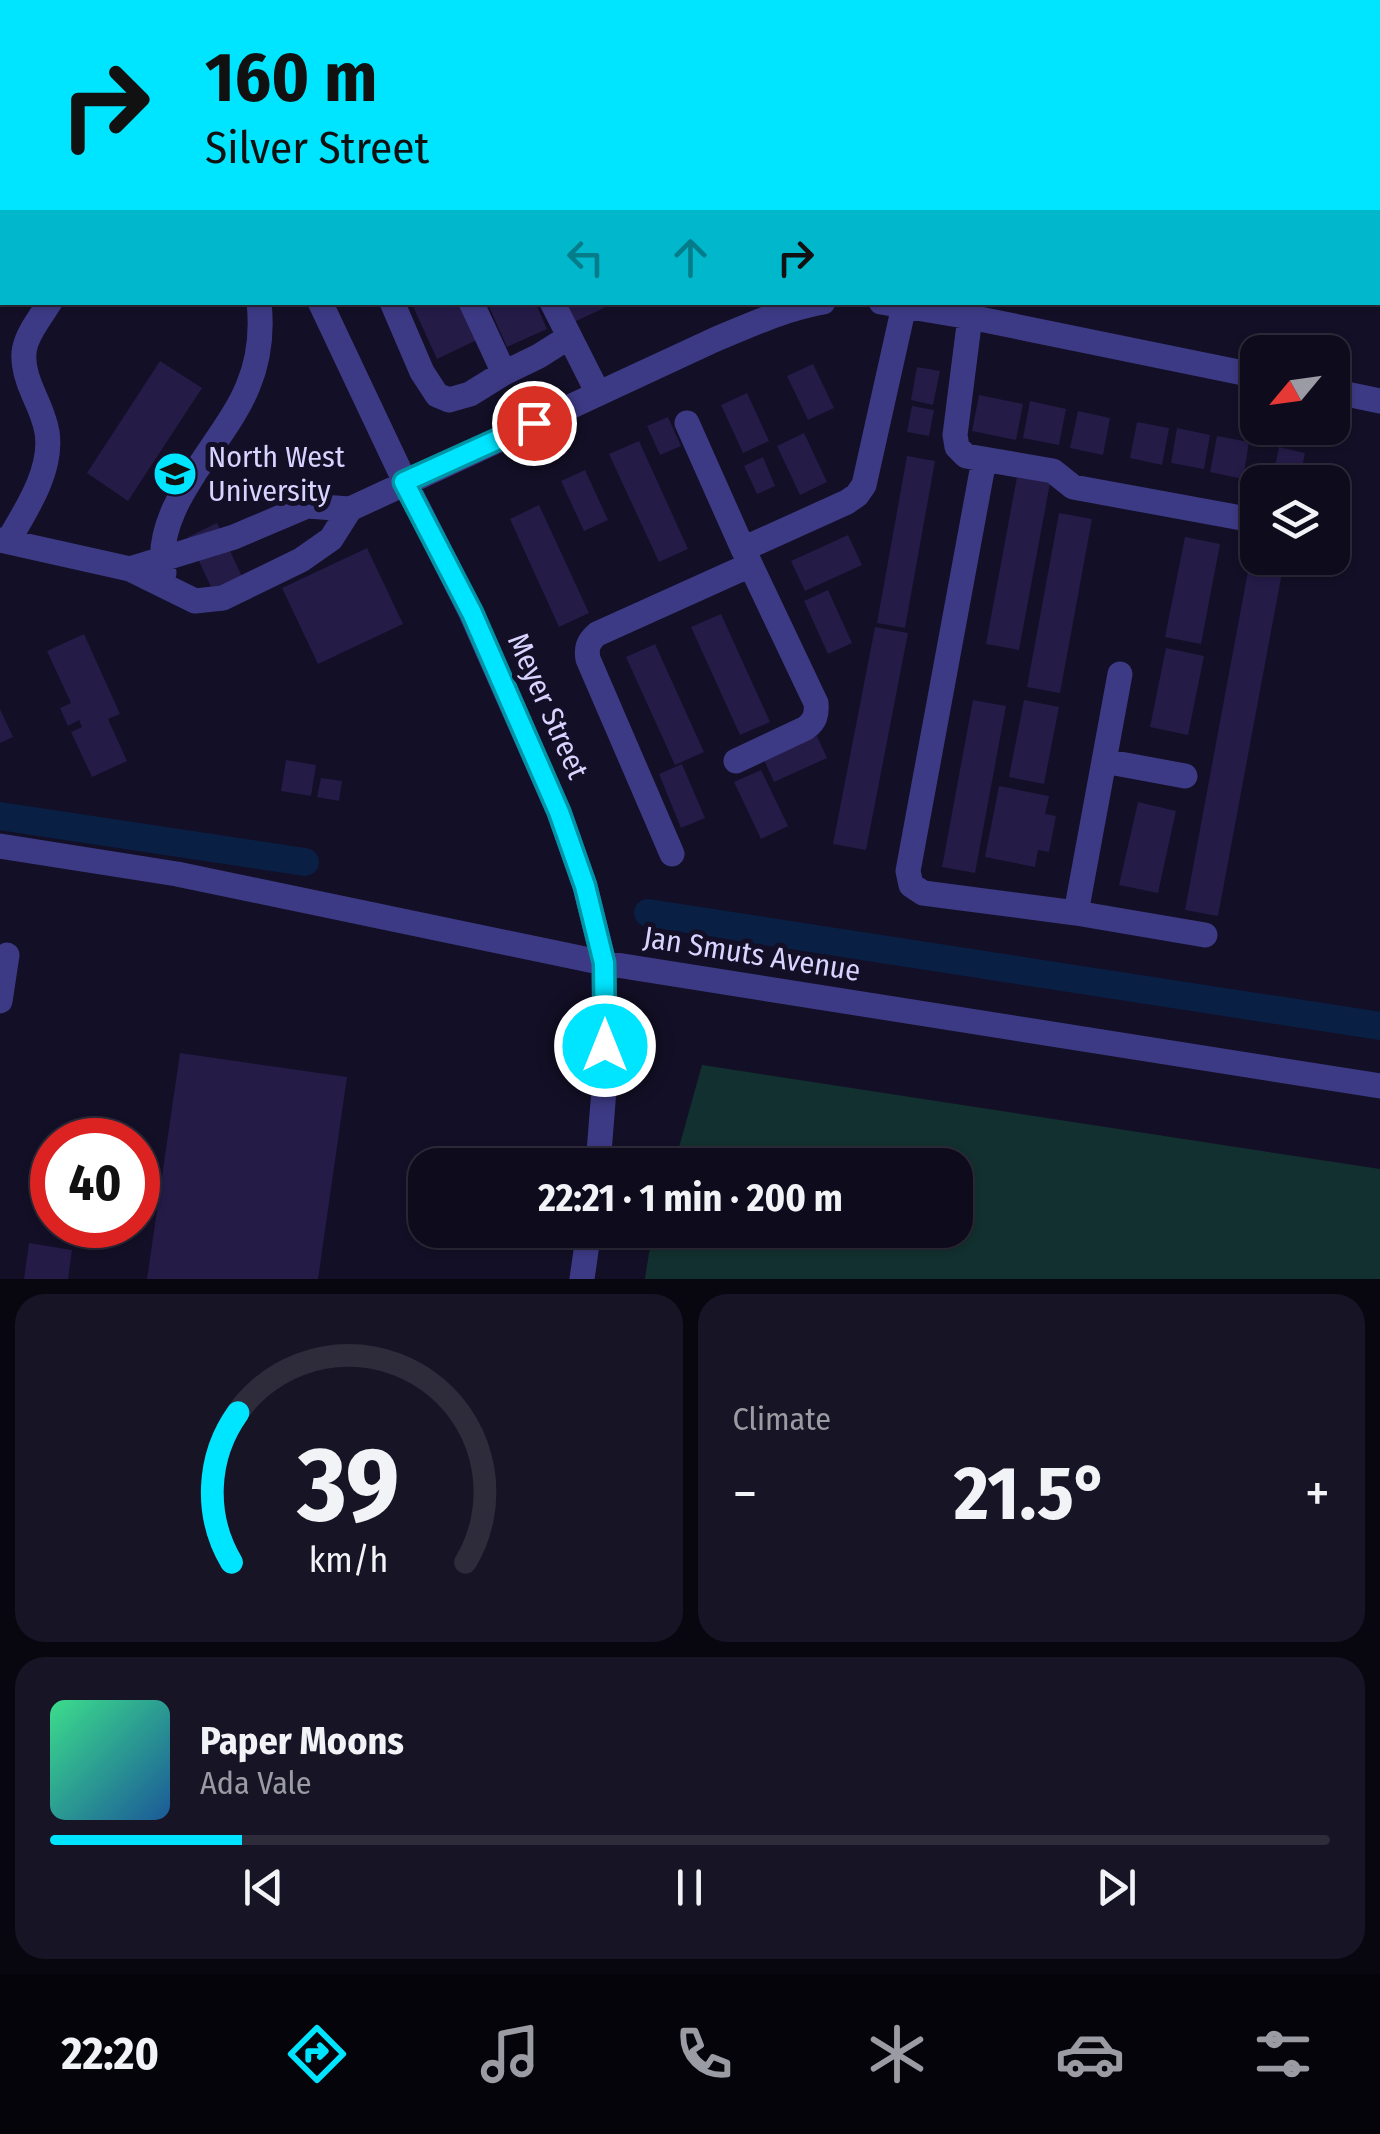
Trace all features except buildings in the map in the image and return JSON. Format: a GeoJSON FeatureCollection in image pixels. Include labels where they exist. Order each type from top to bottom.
{"type":"FeatureCollection","features":[{"type":"Feature","properties":{"kind":"street"},"geometry":{"type":"LineString","coordinates":[[48,305],[29,333],[22,353],[26,378],[48,434],[45,465],[30,501],[4,541],[130,569],[195,601],[223,598],[301,560],[331,539],[350,509]]}},
{"type":"Feature","properties":{"kind":"street"},"geometry":{"type":"LineString","coordinates":[[167,588],[162,559],[166,531],[186,488],[249,385],[261,323],[259,305]]}},
{"type":"Feature","properties":{"kind":"street","name":"Meyer Street"},"geometry":{"type":"LineString","coordinates":[[321,305],[404,482],[472,613],[559,812],[585,886],[604,963],[599,1148]]}},
{"type":"Feature","properties":{"kind":"street"},"geometry":{"type":"LineString","coordinates":[[393,305],[422,372],[437,395],[450,400],[470,394],[569,337]]}},
{"type":"Feature","properties":{"kind":"street"},"geometry":{"type":"LineString","coordinates":[[472,305],[504,373]]}},
{"type":"Feature","properties":{"kind":"street"},"geometry":{"type":"LineString","coordinates":[[553,305],[598,393]]}},
{"type":"Feature","properties":{"kind":"street"},"geometry":{"type":"LineString","coordinates":[[130,569],[234,537],[307,506],[350,509],[769,316],[806,305]]}},
{"type":"Feature","properties":{"kind":"street"},"geometry":{"type":"LineString","coordinates":[[672,854],[586,650],[597,634],[857,495],[864,485],[892,305]]}},
{"type":"Feature","properties":{"kind":"street"},"geometry":{"type":"LineString","coordinates":[[898,305],[1240,372]]}},
{"type":"Feature","properties":{"kind":"street"},"geometry":{"type":"LineString","coordinates":[[970,318],[955,442],[966,456],[1054,472],[1073,487],[1240,518]]}},
{"type":"Feature","properties":{"kind":"street"},"geometry":{"type":"LineString","coordinates":[[1350,395],[1380,401]]}},
{"type":"Feature","properties":{"kind":"street"},"geometry":{"type":"LineString","coordinates":[[687,423],[816,703],[814,722],[806,728],[736,761]]}},
{"type":"Feature","properties":{"kind":"street"},"geometry":{"type":"LineString","coordinates":[[984,460],[908,878],[923,893],[1204,935]]}},
{"type":"Feature","properties":{"kind":"street"},"geometry":{"type":"LineString","coordinates":[[1076,913],[1120,674]]}},
{"type":"Feature","properties":{"kind":"street"},"geometry":{"type":"LineString","coordinates":[[1104,761],[1185,776]]}},
{"type":"Feature","properties":{"kind":"street","name":"Jan Smuts Avenue"},"geometry":{"type":"LineString","coordinates":[[0,846],[177,874],[604,963],[1380,1086]]}},
{"type":"Feature","properties":{"kind":"street"},"geometry":{"type":"LineString","coordinates":[[0,1001],[7,955]]}},
{"type":"Feature","properties":{"kind":"street"},"geometry":{"type":"LineString","coordinates":[[582,1279],[586,1248]]}},
{"type":"Feature","properties":{"kind":"green space"},"geometry":{"type":"Polygon","coordinates":[[[702,1065],[1380,1169],[1380,1279],[645,1279],[650,1248],[973,1248],[973,1148],[679,1148],[702,1065]]]}},
{"type":"Feature","properties":{"kind":"waterway"},"geometry":{"type":"LineString","coordinates":[[0,816],[305,862]]}},
{"type":"Feature","properties":{"kind":"waterway"},"geometry":{"type":"LineString","coordinates":[[648,913],[1380,1026]]}},
{"type":"Feature","properties":{"kind":"place","name":"North West University"},"geometry":{"type":"Point","coordinates":[175,474]}},
{"type":"Feature","properties":{"kind":"route"},"geometry":{"type":"LineString","coordinates":[[534,423],[404,482],[472,613],[559,812],[585,886],[604,963],[605,1046]]}}]}
